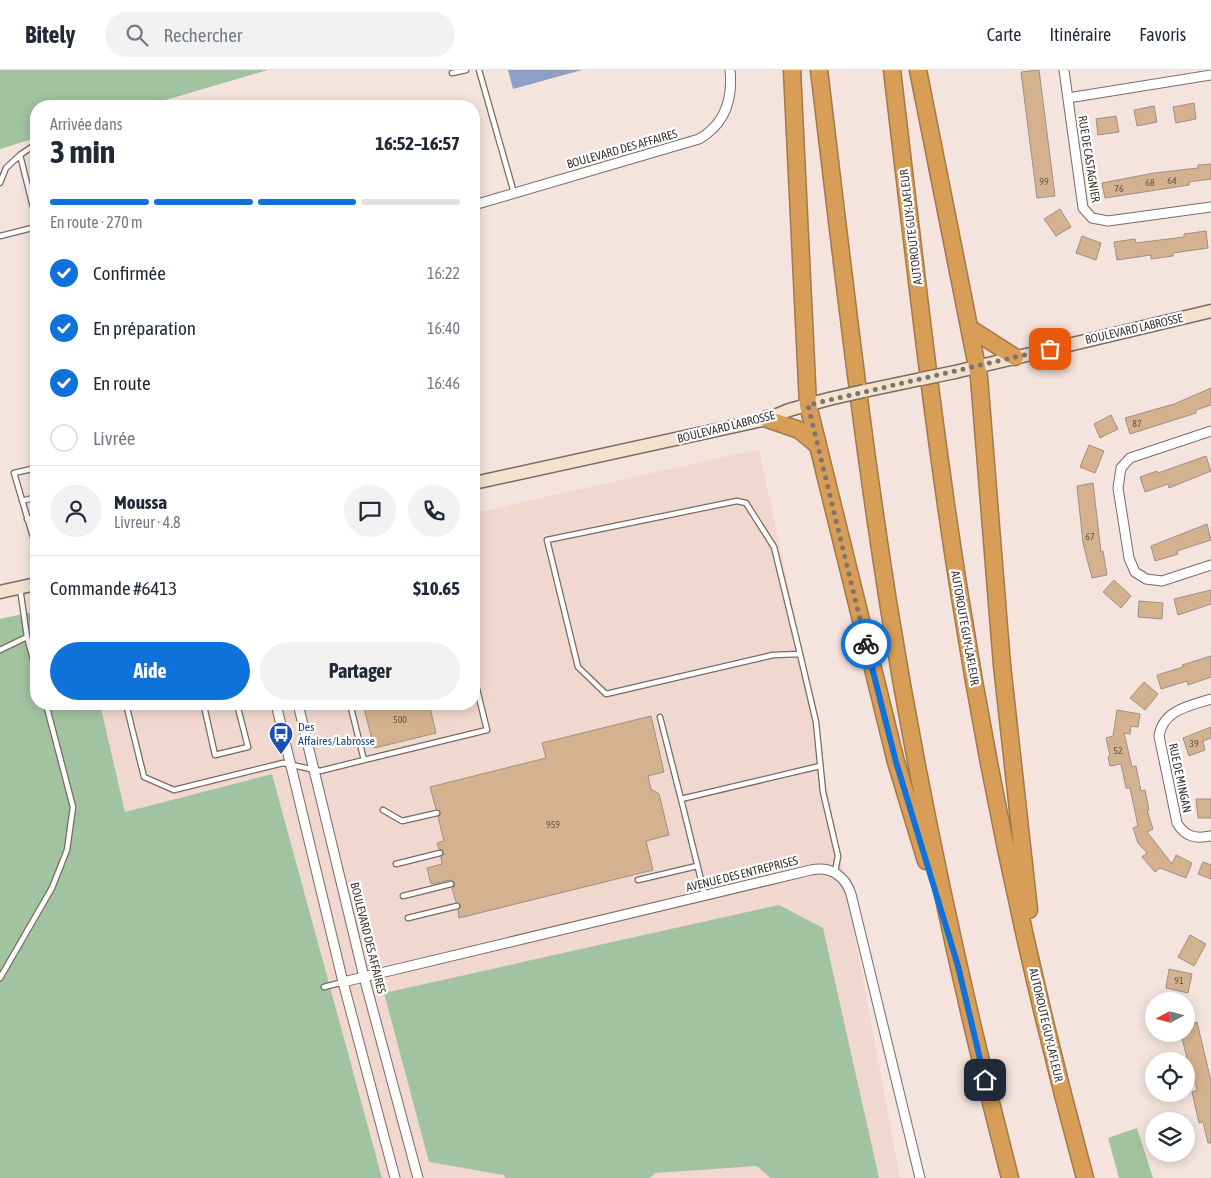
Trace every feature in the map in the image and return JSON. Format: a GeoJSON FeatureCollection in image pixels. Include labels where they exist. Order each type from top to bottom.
{"type":"FeatureCollection","features":[{"type":"Feature","properties":{"kind":"highway"},"geometry":{"type":"LineString","coordinates":[[792,70],[808,405],[816,444],[896,762],[958,966]]}},
{"type":"Feature","properties":{"kind":"highway"},"geometry":{"type":"LineString","coordinates":[[819,70],[858,394],[882,565],[921,787],[958,966],[1010,1178]]}},
{"type":"Feature","properties":{"kind":"highway","name":"AUTOROUTE GUY-LAFLEUR"},"geometry":{"type":"LineString","coordinates":[[892,70],[925,347],[960,598],[996,798],[1038,991],[1085,1178]]}},
{"type":"Feature","properties":{"kind":"highway"},"geometry":{"type":"LineString","coordinates":[[918,70],[971,329],[977,367],[1009,738],[1038,991]]}},
{"type":"Feature","properties":{"kind":"highway"},"geometry":{"type":"LineString","coordinates":[[971,329],[1015,357]]}},
{"type":"Feature","properties":{"kind":"highway"},"geometry":{"type":"LineString","coordinates":[[767,419],[799,430],[816,444]]}},
{"type":"Feature","properties":{"kind":"main road","name":"BOULEVARD LABROSSE"},"geometry":{"type":"LineString","coordinates":[[480,482],[767,419],[808,405],[1211,311]]}},
{"type":"Feature","properties":{"kind":"main road"},"geometry":{"type":"LineString","coordinates":[[0,592],[30,586]]}},
{"type":"Feature","properties":{"kind":"street","name":"BOULEVARD DES AFFAIRES"},"geometry":{"type":"LineString","coordinates":[[480,203],[699,139],[714,128],[727,108],[731,90],[730,70]]}},
{"type":"Feature","properties":{"kind":"street","name":"RUE DE CASTAGNIER"},"geometry":{"type":"LineString","coordinates":[[1064,70],[1083,208],[1092,218],[1108,221],[1211,206]]}},
{"type":"Feature","properties":{"kind":"street"},"geometry":{"type":"LineString","coordinates":[[1068,98],[1211,75]]}},
{"type":"Feature","properties":{"kind":"street"},"geometry":{"type":"LineString","coordinates":[[1211,431],[1130,458],[1121,468],[1118,481],[1129,558],[1135,572],[1146,579],[1162,581],[1211,566]]}},
{"type":"Feature","properties":{"kind":"street","name":"RUE DE MINGAN"},"geometry":{"type":"LineString","coordinates":[[1211,699],[1170,715],[1162,724],[1159,736],[1177,823],[1190,836],[1211,836]]}},
{"type":"Feature","properties":{"kind":"street"},"geometry":{"type":"LineString","coordinates":[[277,710],[343,982],[395,1178]]}},
{"type":"Feature","properties":{"kind":"street","name":"BOULEVARD DES AFFAIRES"},"geometry":{"type":"LineString","coordinates":[[299,710],[364,977],[418,1178]]}},
{"type":"Feature","properties":{"kind":"street","name":"AVENUE DES ENTREPRISES"},"geometry":{"type":"LineString","coordinates":[[343,982],[817,869],[835,872]]}},
{"type":"Feature","properties":{"kind":"street"},"geometry":{"type":"LineString","coordinates":[[835,872],[846,882],[851,894],[920,1178]]}},
{"type":"Feature","properties":{"kind":"lane"},"geometry":{"type":"LineString","coordinates":[[452,73],[466,70]]}},
{"type":"Feature","properties":{"kind":"lane"},"geometry":{"type":"LineString","coordinates":[[480,70],[514,193]]}},
{"type":"Feature","properties":{"kind":"lane"},"geometry":{"type":"LineString","coordinates":[[0,183],[6,168],[20,154],[30,148]]}},
{"type":"Feature","properties":{"kind":"lane"},"geometry":{"type":"LineString","coordinates":[[20,154],[30,195]]}},
{"type":"Feature","properties":{"kind":"lane"},"geometry":{"type":"LineString","coordinates":[[0,236],[30,228]]}},
{"type":"Feature","properties":{"kind":"lane"},"geometry":{"type":"LineString","coordinates":[[30,470],[14,473],[30,528]]}},
{"type":"Feature","properties":{"kind":"lane"},"geometry":{"type":"LineString","coordinates":[[22,501],[30,499]]}},
{"type":"Feature","properties":{"kind":"lane"},"geometry":{"type":"LineString","coordinates":[[800,654],[773,655],[606,694],[578,667],[547,540],[737,501],[746,503],[774,547],[800,654],[816,722],[824,802],[838,860],[835,872]]}},
{"type":"Feature","properties":{"kind":"lane"},"geometry":{"type":"LineString","coordinates":[[20,588],[30,648]]}},
{"type":"Feature","properties":{"kind":"lane"},"geometry":{"type":"LineString","coordinates":[[0,650],[27,637]]}},
{"type":"Feature","properties":{"kind":"lane"},"geometry":{"type":"LineString","coordinates":[[127,710],[144,778],[174,790],[283,763],[320,771],[487,730],[480,701]]}},
{"type":"Feature","properties":{"kind":"lane"},"geometry":{"type":"LineString","coordinates":[[0,978],[52,888],[67,850],[73,807],[48,710]]}},
{"type":"Feature","properties":{"kind":"lane"},"geometry":{"type":"LineString","coordinates":[[205,710],[215,755],[248,747],[239,710]]}},
{"type":"Feature","properties":{"kind":"lane"},"geometry":{"type":"LineString","coordinates":[[352,710],[364,760]]}},
{"type":"Feature","properties":{"kind":"lane"},"geometry":{"type":"LineString","coordinates":[[660,717],[705,896]]}},
{"type":"Feature","properties":{"kind":"lane"},"geometry":{"type":"LineString","coordinates":[[681,799],[820,766]]}},
{"type":"Feature","properties":{"kind":"lane"},"geometry":{"type":"LineString","coordinates":[[383,810],[402,821],[437,813]]}},
{"type":"Feature","properties":{"kind":"lane"},"geometry":{"type":"LineString","coordinates":[[396,864],[440,853]]}},
{"type":"Feature","properties":{"kind":"lane"},"geometry":{"type":"LineString","coordinates":[[638,880],[697,866]]}},
{"type":"Feature","properties":{"kind":"lane"},"geometry":{"type":"LineString","coordinates":[[403,896],[451,884]]}},
{"type":"Feature","properties":{"kind":"lane"},"geometry":{"type":"LineString","coordinates":[[408,918],[457,906]]}},
{"type":"Feature","properties":{"kind":"lane"},"geometry":{"type":"LineString","coordinates":[[324,987],[343,982]]}},
{"type":"Feature","properties":{"kind":"shaded area"},"geometry":{"type":"Polygon","coordinates":[[[759,449],[803,655],[900,1178],[382,1178],[272,774],[125,812],[101,710],[480,710],[480,512],[759,449]]]}},
{"type":"Feature","properties":{"kind":"green space"},"geometry":{"type":"Polygon","coordinates":[[[0,70],[268,70],[166,100],[30,100],[30,140],[0,149],[0,70]]]}},
{"type":"Feature","properties":{"kind":"green space"},"geometry":{"type":"Polygon","coordinates":[[[30,612],[30,710],[101,710],[125,812],[272,774],[382,1178],[0,1178],[0,619],[30,612]]]}},
{"type":"Feature","properties":{"kind":"green space"},"geometry":{"type":"Polygon","coordinates":[[[779,905],[823,928],[879,1178],[770,1178],[757,1166],[655,1173],[650,1178],[505,1178],[504,1175],[429,1162],[384,993],[779,905]]]}},
{"type":"Feature","properties":{"kind":"green space"},"geometry":{"type":"Polygon","coordinates":[[[1137,1128],[1145,1153],[1145,1162],[1148,1162],[1153,1178],[1119,1178],[1108,1138],[1137,1128]]]}},
{"type":"Feature","properties":{"kind":"water"},"geometry":{"type":"Polygon","coordinates":[[[508,70],[582,70],[513,89],[508,70]]]}},
{"type":"Feature","properties":{"kind":"building"},"geometry":{"type":"Polygon","coordinates":[[[1039,70],[1055,196],[1037,198],[1021,72],[1039,70]]]}},
{"type":"Feature","properties":{"kind":"building"},"geometry":{"type":"Polygon","coordinates":[[[1194,103],[1196,119],[1176,123],[1173,107],[1194,103]]]}},
{"type":"Feature","properties":{"kind":"building"},"geometry":{"type":"Polygon","coordinates":[[[1154,106],[1157,122],[1137,126],[1134,110],[1154,106]]]}},
{"type":"Feature","properties":{"kind":"building"},"geometry":{"type":"Polygon","coordinates":[[[1116,116],[1119,132],[1098,135],[1096,119],[1116,116]]]}},
{"type":"Feature","properties":{"kind":"building"},"geometry":{"type":"Polygon","coordinates":[[[1211,164],[1211,179],[1189,182],[1189,185],[1105,198],[1102,183],[1154,173],[1198,168],[1198,165],[1211,164]]]}},
{"type":"Feature","properties":{"kind":"building"},"geometry":{"type":"Polygon","coordinates":[[[1060,209],[1071,227],[1056,236],[1044,219],[1060,209]]]}},
{"type":"Feature","properties":{"kind":"building"},"geometry":{"type":"Polygon","coordinates":[[[1206,231],[1208,248],[1173,253],[1173,256],[1151,259],[1151,255],[1117,260],[1114,242],[1135,239],[1136,243],[1184,237],[1184,234],[1206,231]]]}},
{"type":"Feature","properties":{"kind":"building"},"geometry":{"type":"Polygon","coordinates":[[[1082,236],[1101,243],[1096,260],[1076,253],[1082,236]]]}},
{"type":"Feature","properties":{"kind":"building"},"geometry":{"type":"Polygon","coordinates":[[[1211,388],[1211,405],[1196,410],[1196,413],[1130,434],[1125,418],[1174,404],[1211,388]]]}},
{"type":"Feature","properties":{"kind":"building"},"geometry":{"type":"Polygon","coordinates":[[[1111,415],[1118,429],[1100,438],[1094,424],[1111,415]]]}},
{"type":"Feature","properties":{"kind":"building"},"geometry":{"type":"Polygon","coordinates":[[[1089,445],[1104,451],[1095,473],[1080,467],[1089,445]]]}},
{"type":"Feature","properties":{"kind":"building"},"geometry":{"type":"Polygon","coordinates":[[[1206,456],[1211,471],[1169,488],[1168,484],[1145,492],[1140,477],[1157,471],[1158,473],[1206,456]]]}},
{"type":"Feature","properties":{"kind":"building"},"geometry":{"type":"Polygon","coordinates":[[[1093,483],[1101,552],[1103,551],[1107,575],[1092,578],[1083,543],[1077,486],[1093,483]]]}},
{"type":"Feature","properties":{"kind":"building"},"geometry":{"type":"Polygon","coordinates":[[[1207,524],[1211,540],[1177,551],[1178,554],[1155,561],[1151,546],[1207,524]]]}},
{"type":"Feature","properties":{"kind":"building"},"geometry":{"type":"Polygon","coordinates":[[[1114,580],[1131,596],[1121,608],[1103,592],[1114,580]]]}},
{"type":"Feature","properties":{"kind":"building"},"geometry":{"type":"Polygon","coordinates":[[[1211,590],[1211,604],[1178,615],[1174,599],[1211,590]]]}},
{"type":"Feature","properties":{"kind":"building"},"geometry":{"type":"Polygon","coordinates":[[[1139,601],[1163,603],[1162,619],[1138,617],[1139,601]]]}},
{"type":"Feature","properties":{"kind":"building"},"geometry":{"type":"Polygon","coordinates":[[[1211,656],[1211,677],[1188,685],[1187,681],[1161,689],[1157,675],[1211,656]]]}},
{"type":"Feature","properties":{"kind":"building"},"geometry":{"type":"Polygon","coordinates":[[[1144,682],[1158,694],[1145,710],[1130,698],[1144,682]]]}},
{"type":"Feature","properties":{"kind":"building"},"geometry":{"type":"Polygon","coordinates":[[[364,710],[430,710],[436,733],[374,748],[364,710]]]}},
{"type":"Feature","properties":{"kind":"building"},"geometry":{"type":"Polygon","coordinates":[[[1117,710],[1140,714],[1138,727],[1131,726],[1130,734],[1124,733],[1132,767],[1136,766],[1141,791],[1145,790],[1149,810],[1147,810],[1153,829],[1147,832],[1172,864],[1176,855],[1192,863],[1186,878],[1160,868],[1155,872],[1142,857],[1147,853],[1138,843],[1133,828],[1138,826],[1130,788],[1126,788],[1121,764],[1110,766],[1108,757],[1110,756],[1106,738],[1113,736],[1117,710]]]}},
{"type":"Feature","properties":{"kind":"building"},"geometry":{"type":"Polygon","coordinates":[[[651,716],[664,772],[648,776],[651,789],[659,794],[669,835],[646,841],[653,870],[459,918],[458,910],[461,906],[456,902],[452,888],[455,886],[454,882],[450,880],[431,884],[427,868],[442,864],[441,857],[444,854],[443,850],[439,849],[437,843],[444,841],[438,817],[441,813],[436,809],[430,787],[546,758],[542,743],[651,716]]]}},
{"type":"Feature","properties":{"kind":"building"},"geometry":{"type":"Polygon","coordinates":[[[1211,727],[1211,738],[1203,741],[1205,750],[1189,756],[1183,738],[1211,727]]]}},
{"type":"Feature","properties":{"kind":"building"},"geometry":{"type":"Polygon","coordinates":[[[1196,799],[1211,799],[1211,818],[1198,818],[1196,799]]]}},
{"type":"Feature","properties":{"kind":"building"},"geometry":{"type":"Polygon","coordinates":[[[1203,862],[1211,865],[1211,879],[1198,874],[1203,862]]]}},
{"type":"Feature","properties":{"kind":"building"},"geometry":{"type":"Polygon","coordinates":[[[1190,935],[1206,944],[1194,966],[1178,957],[1190,935]]]}},
{"type":"Feature","properties":{"kind":"building"},"geometry":{"type":"Polygon","coordinates":[[[1169,969],[1192,974],[1188,992],[1166,988],[1169,969]]]}},
{"type":"Feature","properties":{"kind":"building"},"geometry":{"type":"Polygon","coordinates":[[[1197,1022],[1211,1081],[1211,1143],[1208,1143],[1203,1122],[1199,1123],[1194,1102],[1195,1091],[1197,1090],[1195,1082],[1195,1052],[1186,1052],[1183,1042],[1195,1042],[1195,1023],[1197,1022]]]}},
{"type":"Feature","properties":{"kind":"way so far"},"geometry":{"type":"LineString","coordinates":[[866,644],[824,479],[808,405],[1050,349]]}},
{"type":"Feature","properties":{"kind":"place","name":"Des Affaires/Labrosse"},"geometry":{"type":"Point","coordinates":[281,755]}},
{"type":"Feature","properties":{"kind":"route"},"geometry":{"type":"LineString","coordinates":[[866,644],[896,762],[958,966],[985,1080]]}}]}
